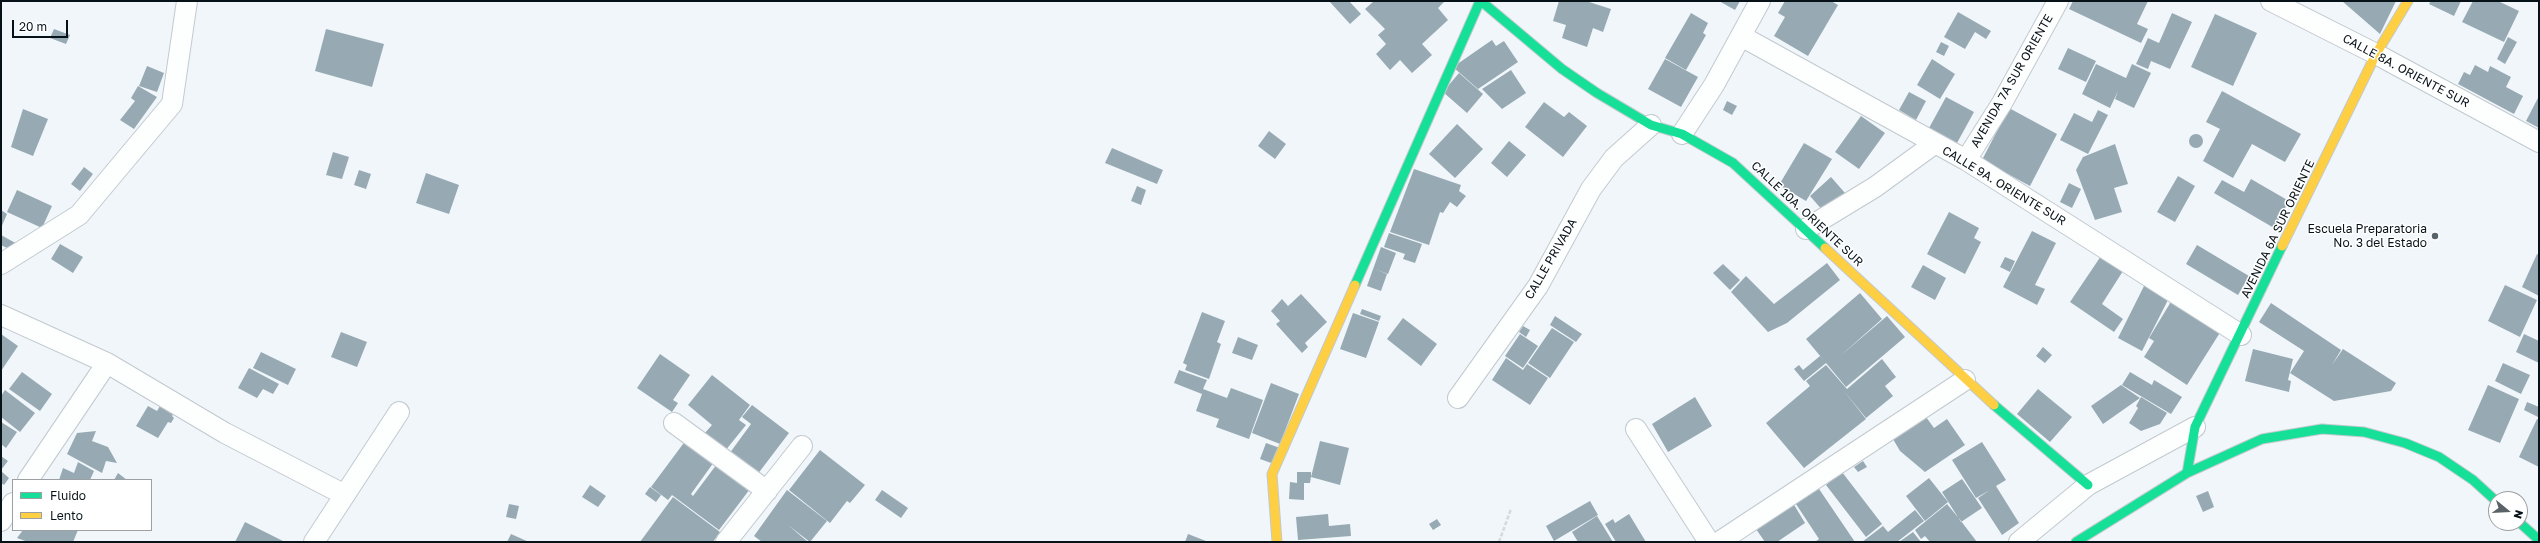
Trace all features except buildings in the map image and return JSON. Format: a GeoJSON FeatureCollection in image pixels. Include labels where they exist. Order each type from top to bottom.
{"type":"FeatureCollection","features":[{"type":"Feature","properties":{"kind":"street"},"geometry":{"type":"LineString","coordinates":[[1,264],[79,215],[172,104],[187,1]]}},
{"type":"Feature","properties":{"kind":"street"},"geometry":{"type":"LineString","coordinates":[[1277,542],[1272,474],[1480,1]]}},
{"type":"Feature","properties":{"kind":"street","name":"CALLE 10A. ORIENTE SUR"},"geometry":{"type":"LineString","coordinates":[[1480,1],[1562,69],[1651,125],[1682,134],[1733,162],[1965,380],[2088,484]]}},
{"type":"Feature","properties":{"kind":"street"},"geometry":{"type":"LineString","coordinates":[[1682,134],[1714,85],[1760,1]]}},
{"type":"Feature","properties":{"kind":"street","name":"AVENIDA 7A SUR ORIENTE"},"geometry":{"type":"LineString","coordinates":[[1966,160],[2002,103],[2058,1]]}},
{"type":"Feature","properties":{"kind":"street","name":"CALLE 8A. ORIENTE SUR"},"geometry":{"type":"LineString","coordinates":[[2271,1],[2376,54],[2539,142]]}},
{"type":"Feature","properties":{"kind":"street","name":"AVENIDA 6A SUR ORIENTE"},"geometry":{"type":"LineString","coordinates":[[2187,473],[2195,427],[2376,54],[2408,1]]}},
{"type":"Feature","properties":{"kind":"street","name":"CALLE 9A. ORIENTE SUR"},"geometry":{"type":"LineString","coordinates":[[1741,36],[1934,144],[1966,160],[2240,335]]}},
{"type":"Feature","properties":{"kind":"street","name":"CALLE PRIVADA"},"geometry":{"type":"LineString","coordinates":[[1458,398],[1538,286],[1591,188],[1614,158],[1651,125]]}},
{"type":"Feature","properties":{"kind":"street"},"geometry":{"type":"LineString","coordinates":[[1806,229],[1874,187],[1934,144]]}},
{"type":"Feature","properties":{"kind":"street"},"geometry":{"type":"LineString","coordinates":[[1,315],[107,363],[225,433],[345,495]]}},
{"type":"Feature","properties":{"kind":"street"},"geometry":{"type":"LineString","coordinates":[[29,479],[107,363]]}},
{"type":"Feature","properties":{"kind":"street"},"geometry":{"type":"LineString","coordinates":[[1719,542],[1965,380]]}},
{"type":"Feature","properties":{"kind":"street"},"geometry":{"type":"LineString","coordinates":[[314,542],[399,412]]}},
{"type":"Feature","properties":{"kind":"street"},"geometry":{"type":"LineString","coordinates":[[674,423],[767,491]]}},
{"type":"Feature","properties":{"kind":"street"},"geometry":{"type":"LineString","coordinates":[[2019,542],[2088,484],[2195,427]]}},
{"type":"Feature","properties":{"kind":"street"},"geometry":{"type":"LineString","coordinates":[[1636,429],[1708,542]]}},
{"type":"Feature","properties":{"kind":"street"},"geometry":{"type":"LineString","coordinates":[[2076,542],[2187,473],[2262,439],[2322,429],[2364,432],[2405,443],[2439,457],[2473,480],[2488,494]]}},
{"type":"Feature","properties":{"kind":"street"},"geometry":{"type":"LineString","coordinates":[[726,542],[802,446]]}},
{"type":"Feature","properties":{"kind":"street"},"geometry":{"type":"LineString","coordinates":[[1,521],[12,504]]}},
{"type":"Feature","properties":{"kind":"street"},"geometry":{"type":"LineString","coordinates":[[2528,530],[2539,540]]}},
{"type":"Feature","properties":{"kind":"path"},"geometry":{"type":"LineString","coordinates":[[1499,542],[1511,509]]}},
{"type":"Feature","properties":{"kind":"traffic: fast"},"geometry":{"type":"LineString","coordinates":[[1355,285],[1480,1]]}},
{"type":"Feature","properties":{"kind":"traffic: fast"},"geometry":{"type":"LineString","coordinates":[[1481,1],[1562,69],[1597,93],[1651,125],[1682,134],[1733,163],[1825,248]]}},
{"type":"Feature","properties":{"kind":"traffic: fast"},"geometry":{"type":"LineString","coordinates":[[2187,473],[2195,427],[2282,246]]}},
{"type":"Feature","properties":{"kind":"traffic: fast"},"geometry":{"type":"LineString","coordinates":[[1994,405],[2088,485]]}},
{"type":"Feature","properties":{"kind":"traffic: fast"},"geometry":{"type":"LineString","coordinates":[[2076,542],[2187,473],[2262,439],[2322,429],[2364,432],[2405,443],[2439,457],[2473,480],[2488,494]]}},
{"type":"Feature","properties":{"kind":"traffic: fast"},"geometry":{"type":"LineString","coordinates":[[2528,530],[2539,540]]}},
{"type":"Feature","properties":{"kind":"traffic: slow"},"geometry":{"type":"LineString","coordinates":[[2282,246],[2376,54],[2408,1]]}},
{"type":"Feature","properties":{"kind":"traffic: slow"},"geometry":{"type":"LineString","coordinates":[[1825,248],[1994,405]]}},
{"type":"Feature","properties":{"kind":"traffic: slow"},"geometry":{"type":"LineString","coordinates":[[1277,542],[1272,474],[1355,285]]}},
{"type":"Feature","properties":{"kind":"place","name":"Escuela Preparatoria No. 3 del Estado"},"geometry":{"type":"Point","coordinates":[2435,236]}}]}
